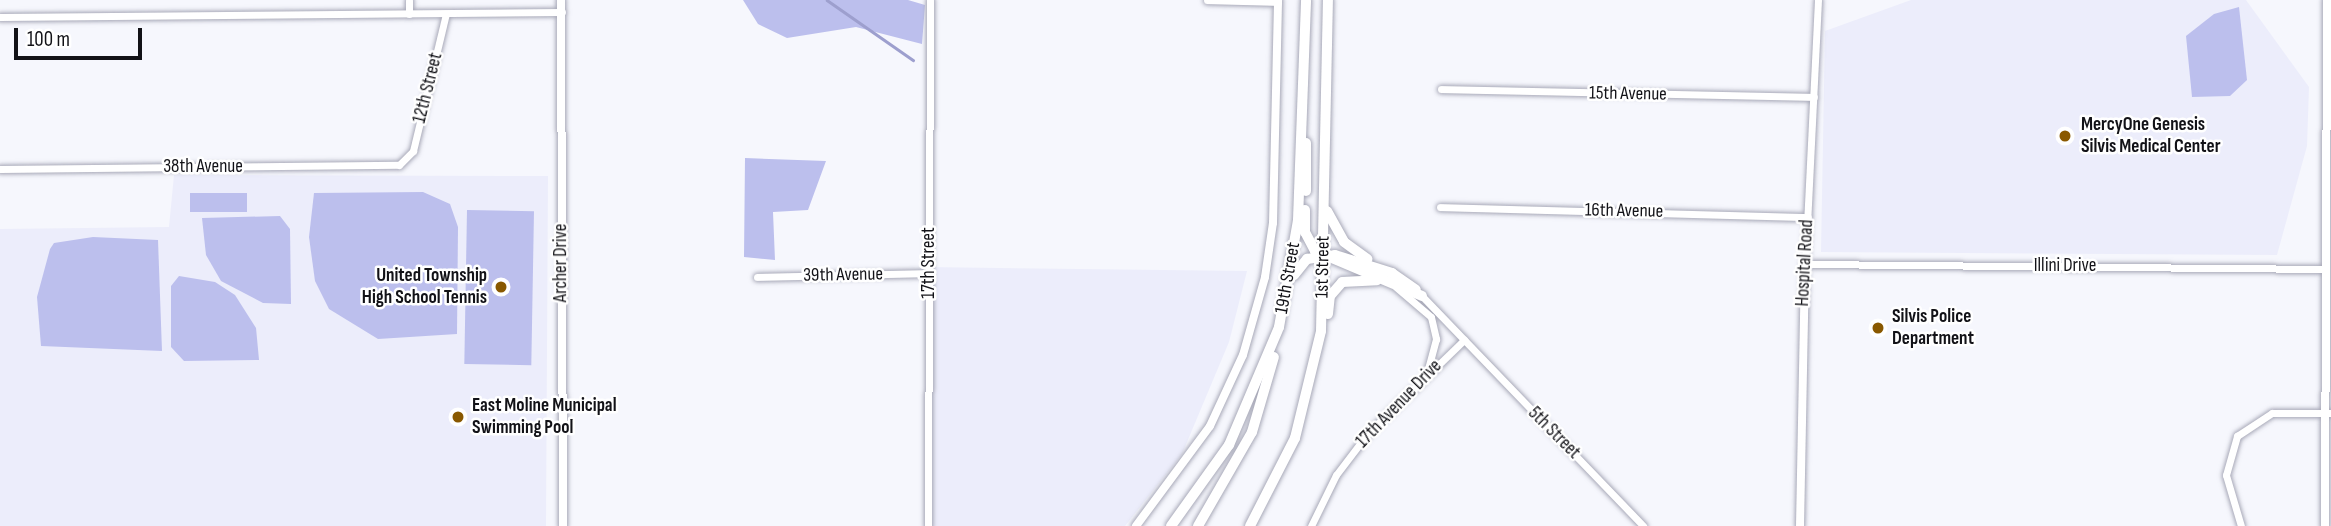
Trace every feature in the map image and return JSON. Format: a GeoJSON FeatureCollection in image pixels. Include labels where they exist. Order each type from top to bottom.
{"type":"FeatureCollection","features":[{"type":"Feature","properties":{"kind":"main road","name":"19th Street"},"geometry":{"type":"LineString","coordinates":[[1171,526],[1245,415],[1282,312],[1290,281],[1306,0]]}},
{"type":"Feature","properties":{"kind":"main road","name":"1st Street"},"geometry":{"type":"LineString","coordinates":[[1252,523],[1277,479],[1316,362],[1323,256],[1328,0]]}},
{"type":"Feature","properties":{"kind":"main road"},"geometry":{"type":"LineString","coordinates":[[1302,80],[1305,232],[1323,256],[1420,294]]}},
{"type":"Feature","properties":{"kind":"main road"},"geometry":{"type":"LineString","coordinates":[[1324,202],[1348,247],[1408,274],[1420,294]]}},
{"type":"Feature","properties":{"kind":"main road"},"geometry":{"type":"LineString","coordinates":[[1290,281],[1303,262],[1323,256],[1392,273],[1420,294]]}},
{"type":"Feature","properties":{"kind":"main road"},"geometry":{"type":"LineString","coordinates":[[1277,479],[1312,402],[1332,292],[1347,279],[1391,282]]}},
{"type":"Feature","properties":{"kind":"main road"},"geometry":{"type":"LineString","coordinates":[[1198,526],[1252,432],[1282,312]]}},
{"type":"Feature","properties":{"kind":"street"},"geometry":{"type":"LineString","coordinates":[[409,0],[409,14]]}},
{"type":"Feature","properties":{"kind":"street","name":"Archer Drive"},"geometry":{"type":"LineString","coordinates":[[561,0],[564,526]]}},
{"type":"Feature","properties":{"kind":"street","name":"17th Street"},"geometry":{"type":"LineString","coordinates":[[928,526],[930,0]]}},
{"type":"Feature","properties":{"kind":"street"},"geometry":{"type":"LineString","coordinates":[[1207,0],[1278,1]]}},
{"type":"Feature","properties":{"kind":"street","name":"Hospital Road"},"geometry":{"type":"LineString","coordinates":[[1800,526],[1805,264],[1818,0]]}},
{"type":"Feature","properties":{"kind":"street"},"geometry":{"type":"LineString","coordinates":[[2325,526],[2328,413],[2327,0]]}},
{"type":"Feature","properties":{"kind":"street","name":"19th Street"},"geometry":{"type":"LineString","coordinates":[[1136,526],[1181,473],[1233,379],[1265,277],[1273,223],[1278,1]]}},
{"type":"Feature","properties":{"kind":"street"},"geometry":{"type":"LineString","coordinates":[[0,17],[562,12]]}},
{"type":"Feature","properties":{"kind":"street","name":"12th Street"},"geometry":{"type":"LineString","coordinates":[[405,160],[446,14]]}},
{"type":"Feature","properties":{"kind":"street","name":"15th Avenue"},"geometry":{"type":"LineString","coordinates":[[1441,89],[1814,97]]}},
{"type":"Feature","properties":{"kind":"street","name":"38th Avenue"},"geometry":{"type":"LineString","coordinates":[[0,169],[379,167],[405,160]]}},
{"type":"Feature","properties":{"kind":"street","name":"16th Avenue"},"geometry":{"type":"LineString","coordinates":[[1440,207],[1808,217]]}},
{"type":"Feature","properties":{"kind":"street","name":"Illini Drive"},"geometry":{"type":"LineString","coordinates":[[1805,264],[2326,269]]}},
{"type":"Feature","properties":{"kind":"street","name":"39th Avenue"},"geometry":{"type":"LineString","coordinates":[[757,277],[929,273]]}},
{"type":"Feature","properties":{"kind":"street"},"geometry":{"type":"LineString","coordinates":[[1391,282],[1431,317],[1436,339],[1425,376]]}},
{"type":"Feature","properties":{"kind":"street"},"geometry":{"type":"LineString","coordinates":[[1420,294],[1464,340]]}},
{"type":"Feature","properties":{"kind":"street","name":"17th Avenue Drive"},"geometry":{"type":"LineString","coordinates":[[1311,526],[1354,450],[1425,376],[1464,340]]}},
{"type":"Feature","properties":{"kind":"street","name":"5th Street"},"geometry":{"type":"LineString","coordinates":[[1464,340],[1643,526]]}},
{"type":"Feature","properties":{"kind":"street"},"geometry":{"type":"LineString","coordinates":[[2241,526],[2226,475],[2236,436],[2272,413],[2328,413]]}},
{"type":"Feature","properties":{"kind":"shaded area"},"geometry":{"type":"Polygon","coordinates":[[[743,0],[908,0],[925,5],[922,44],[856,27],[787,38],[758,24],[743,0]]]}},
{"type":"Feature","properties":{"kind":"shaded area","name":"MercyOne Genesis Silvis Medical Center"},"geometry":{"type":"Polygon","coordinates":[[[1911,0],[2246,0],[2309,87],[2307,146],[2277,255],[1821,252],[1825,31],[1911,0]]]}},
{"type":"Feature","properties":{"kind":"shaded area"},"geometry":{"type":"Polygon","coordinates":[[[2239,7],[2247,80],[2230,96],[2192,97],[2186,36],[2214,14],[2239,7]]]}},
{"type":"Feature","properties":{"kind":"shaded area"},"geometry":{"type":"Polygon","coordinates":[[[745,158],[826,161],[808,210],[773,212],[775,260],[744,257],[745,158]]]}},
{"type":"Feature","properties":{"kind":"shaded area"},"geometry":{"type":"Polygon","coordinates":[[[174,175],[548,176],[546,526],[0,526],[0,229],[169,227],[174,175]]]}},
{"type":"Feature","properties":{"kind":"shaded area"},"geometry":{"type":"Polygon","coordinates":[[[423,192],[450,204],[458,227],[457,334],[378,339],[329,309],[315,281],[309,237],[314,193],[423,192]]]}},
{"type":"Feature","properties":{"kind":"shaded area"},"geometry":{"type":"Polygon","coordinates":[[[190,193],[247,193],[247,212],[190,212],[190,193]]]}},
{"type":"Feature","properties":{"kind":"shaded area","name":"United Township High School Tennis"},"geometry":{"type":"Polygon","coordinates":[[[467,210],[534,211],[531,365],[464,364],[467,210]]]}},
{"type":"Feature","properties":{"kind":"shaded area"},"geometry":{"type":"Polygon","coordinates":[[[280,216],[290,229],[291,304],[263,303],[221,281],[206,255],[202,218],[280,216]]]}},
{"type":"Feature","properties":{"kind":"shaded area"},"geometry":{"type":"Polygon","coordinates":[[[93,237],[158,240],[162,351],[41,346],[37,297],[50,249],[54,243],[93,237]]]}},
{"type":"Feature","properties":{"kind":"shaded area"},"geometry":{"type":"Polygon","coordinates":[[[924,267],[1247,271],[1229,342],[1182,454],[1125,526],[931,526],[924,267]]]}},
{"type":"Feature","properties":{"kind":"shaded area"},"geometry":{"type":"Polygon","coordinates":[[[179,276],[215,282],[235,295],[256,328],[259,360],[184,361],[171,347],[171,286],[179,276]]]}},
{"type":"Feature","properties":{"kind":"waterway"},"geometry":{"type":"LineString","coordinates":[[827,0],[913,60]]}},
{"type":"Feature","properties":{"kind":"place","name":"MercyOne Genesis Silvis Medical Center"},"geometry":{"type":"Point","coordinates":[2065,136]}},
{"type":"Feature","properties":{"kind":"place","name":"United Township High School Tennis"},"geometry":{"type":"Point","coordinates":[501,287]}},
{"type":"Feature","properties":{"kind":"place","name":"Silvis Police Department"},"geometry":{"type":"Point","coordinates":[1878,328]}},
{"type":"Feature","properties":{"kind":"place","name":"East Moline Municipal Swimming Pool"},"geometry":{"type":"Point","coordinates":[458,417]}}]}
